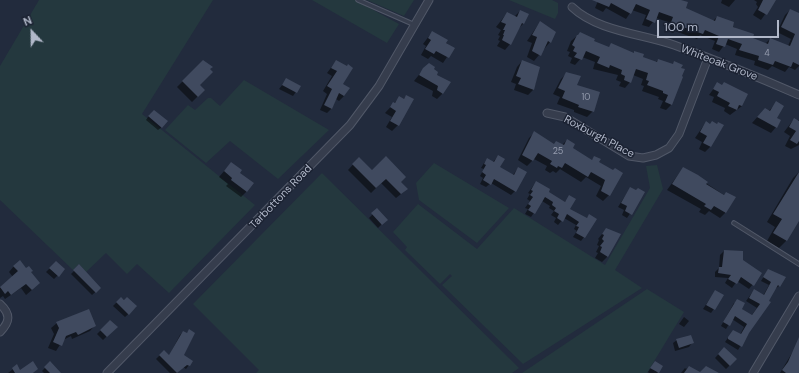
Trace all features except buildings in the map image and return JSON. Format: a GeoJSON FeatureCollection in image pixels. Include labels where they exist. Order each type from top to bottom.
{"type":"FeatureCollection","features":[{"type":"Feature","properties":{"kind":"street","name":"Tarbottons Road"},"geometry":{"type":"LineString","coordinates":[[107,373],[350,125],[379,86],[429,0]]}},
{"type":"Feature","properties":{"kind":"street","name":"Whiteoak Grove"},"geometry":{"type":"LineString","coordinates":[[572,7],[581,15],[596,23],[650,38],[708,58],[799,95]]}},
{"type":"Feature","properties":{"kind":"street","name":"Roxburgh Place"},"geometry":{"type":"LineString","coordinates":[[547,113],[565,117],[629,156],[643,158],[656,155],[669,148],[679,134],[708,58]]}},
{"type":"Feature","properties":{"kind":"street"},"geometry":{"type":"LineString","coordinates":[[753,373],[799,296]]}},
{"type":"Feature","properties":{"kind":"street"},"geometry":{"type":"LineString","coordinates":[[0,304],[6,311],[8,319],[6,326],[0,332]]}},
{"type":"Feature","properties":{"kind":"lane"},"geometry":{"type":"LineString","coordinates":[[358,0],[414,25]]}},
{"type":"Feature","properties":{"kind":"lane"},"geometry":{"type":"LineString","coordinates":[[734,223],[799,264]]}},
{"type":"Feature","properties":{"kind":"shaded area"},"geometry":{"type":"Polygon","coordinates":[[[39,0],[213,0],[142,114],[255,205],[169,293],[137,264],[127,274],[106,253],[86,272],[79,264],[73,270],[0,200],[0,66],[39,0]]]}},
{"type":"Feature","properties":{"kind":"shaded area"},"geometry":{"type":"Polygon","coordinates":[[[312,0],[355,0],[399,24],[387,43],[312,0]]]}},
{"type":"Feature","properties":{"kind":"shaded area"},"geometry":{"type":"Polygon","coordinates":[[[367,0],[414,0],[404,16],[367,0]]]}},
{"type":"Feature","properties":{"kind":"shaded area"},"geometry":{"type":"Polygon","coordinates":[[[509,0],[552,0],[558,3],[558,13],[555,19],[509,0]]]}},
{"type":"Feature","properties":{"kind":"shaded area"},"geometry":{"type":"Polygon","coordinates":[[[244,80],[329,130],[278,179],[230,141],[206,163],[165,130],[188,105],[195,110],[208,98],[211,98],[220,106],[244,80]]]}},
{"type":"Feature","properties":{"kind":"shaded area"},"geometry":{"type":"Polygon","coordinates":[[[434,163],[509,208],[477,243],[419,200],[416,183],[434,163]]]}},
{"type":"Feature","properties":{"kind":"shaded area"},"geometry":{"type":"Polygon","coordinates":[[[657,165],[663,189],[615,270],[642,288],[523,364],[442,285],[452,276],[450,274],[440,284],[405,250],[407,247],[393,232],[418,204],[477,249],[514,208],[605,265],[650,188],[646,166],[657,165]]]}},
{"type":"Feature","properties":{"kind":"shaded area"},"geometry":{"type":"Polygon","coordinates":[[[322,173],[519,368],[512,373],[256,373],[259,370],[193,304],[322,173]]]}},
{"type":"Feature","properties":{"kind":"shaded area"},"geometry":{"type":"Polygon","coordinates":[[[647,289],[684,312],[647,373],[522,373],[647,289]]]}}]}
